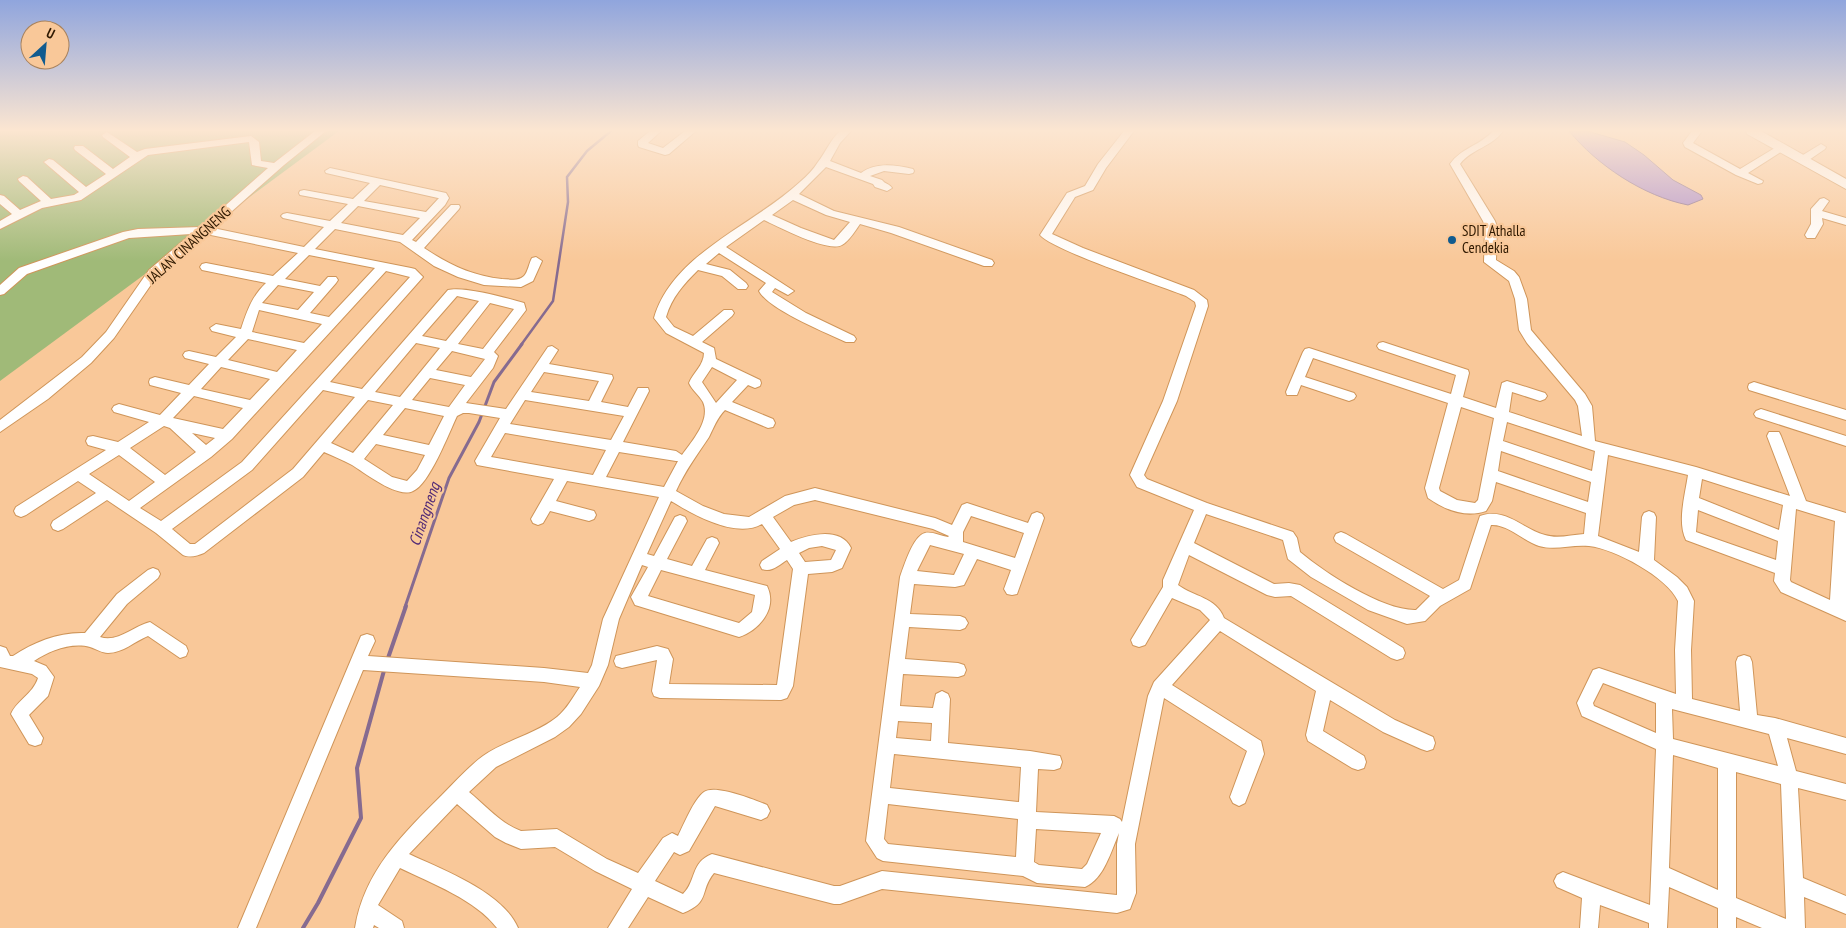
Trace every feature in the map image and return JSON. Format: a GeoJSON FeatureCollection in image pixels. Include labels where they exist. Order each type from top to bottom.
{"type":"FeatureCollection","features":[{"type":"Feature","properties":{"kind":"main road"},"geometry":{"type":"LineString","coordinates":[[1827,174],[1846,185]]}},
{"type":"Feature","properties":{"kind":"street"},"geometry":{"type":"LineString","coordinates":[[64,174],[87,193]]}},
{"type":"Feature","properties":{"kind":"street"},"geometry":{"type":"LineString","coordinates":[[0,225],[39,205],[77,198],[113,174]]}},
{"type":"Feature","properties":{"kind":"street","name":"JALAN CINANGNENG"},"geometry":{"type":"LineString","coordinates":[[0,427],[69,374],[98,348],[110,336],[152,274],[266,174]]}},
{"type":"Feature","properties":{"kind":"street"},"geometry":{"type":"LineString","coordinates":[[348,174],[442,195],[444,198],[441,203],[405,240]]}},
{"type":"Feature","properties":{"kind":"street"},"geometry":{"type":"LineString","coordinates":[[712,415],[709,401],[695,383],[697,377],[710,362],[711,354],[709,349],[670,330],[660,318],[660,312],[669,295],[697,265],[718,247],[792,195],[813,174]]}},
{"type":"Feature","properties":{"kind":"street"},"geometry":{"type":"LineString","coordinates":[[855,174],[878,182],[879,186],[887,188]]}},
{"type":"Feature","properties":{"kind":"street"},"geometry":{"type":"LineString","coordinates":[[862,177],[865,174]]}},
{"type":"Feature","properties":{"kind":"street"},"geometry":{"type":"LineString","coordinates":[[1097,174],[1088,188],[1071,194],[1046,234],[1050,238],[1079,251],[1190,293],[1201,300],[1202,306],[1170,401],[1136,475],[1142,482],[1202,507],[1288,536],[1294,557],[1340,588],[1394,614],[1414,618],[1419,617],[1443,596],[1465,584],[1485,520],[1495,519],[1503,521],[1544,542],[1560,543],[1590,540],[1646,562],[1681,590],[1686,602],[1684,704]]}},
{"type":"Feature","properties":{"kind":"street"},"geometry":{"type":"LineString","coordinates":[[1461,174],[1491,227],[1490,262],[1510,274],[1514,280],[1521,299],[1525,330],[1531,340],[1580,396],[1585,406],[1596,446],[1594,510],[1590,540]]}},
{"type":"Feature","properties":{"kind":"street"},"geometry":{"type":"LineString","coordinates":[[1743,174],[1758,181]]}},
{"type":"Feature","properties":{"kind":"street"},"geometry":{"type":"LineString","coordinates":[[23,179],[49,203]]}},
{"type":"Feature","properties":{"kind":"street"},"geometry":{"type":"LineString","coordinates":[[21,511],[120,448],[169,422],[190,390],[245,335],[260,295],[378,180]]}},
{"type":"Feature","properties":{"kind":"street"},"geometry":{"type":"LineString","coordinates":[[304,193],[428,216]]}},
{"type":"Feature","properties":{"kind":"street"},"geometry":{"type":"LineString","coordinates":[[792,195],[822,209],[895,230],[988,263]]}},
{"type":"Feature","properties":{"kind":"street"},"geometry":{"type":"LineString","coordinates":[[0,198],[19,216]]}},
{"type":"Feature","properties":{"kind":"street"},"geometry":{"type":"LineString","coordinates":[[1811,235],[1817,224],[1816,209],[1824,201]]}},
{"type":"Feature","properties":{"kind":"street"},"geometry":{"type":"LineString","coordinates":[[417,248],[455,207]]}},
{"type":"Feature","properties":{"kind":"street"},"geometry":{"type":"LineString","coordinates":[[1816,213],[1846,222]]}},
{"type":"Feature","properties":{"kind":"street"},"geometry":{"type":"LineString","coordinates":[[763,215],[789,228],[836,243],[858,220]]}},
{"type":"Feature","properties":{"kind":"street"},"geometry":{"type":"LineString","coordinates":[[287,216],[405,240],[438,263],[462,274],[484,280],[517,284],[528,278],[536,261]]}},
{"type":"Feature","properties":{"kind":"street"},"geometry":{"type":"LineString","coordinates":[[0,292],[15,276],[23,271],[127,235],[204,230],[411,272],[417,277],[248,466],[161,529]]}},
{"type":"Feature","properties":{"kind":"street"},"geometry":{"type":"LineString","coordinates":[[718,247],[788,291]]}},
{"type":"Feature","properties":{"kind":"street"},"geometry":{"type":"LineString","coordinates":[[697,265],[726,273],[742,286]]}},
{"type":"Feature","properties":{"kind":"street"},"geometry":{"type":"LineString","coordinates":[[130,508],[206,453],[227,435],[383,266]]}},
{"type":"Feature","properties":{"kind":"street"},"geometry":{"type":"LineString","coordinates":[[206,267],[323,290]]}},
{"type":"Feature","properties":{"kind":"street"},"geometry":{"type":"LineString","coordinates":[[301,315],[332,280]]}},
{"type":"Feature","properties":{"kind":"street"},"geometry":{"type":"LineString","coordinates":[[774,282],[765,291],[767,295],[802,316],[850,339]]}},
{"type":"Feature","properties":{"kind":"street"},"geometry":{"type":"LineString","coordinates":[[79,475],[161,529],[188,551],[199,549],[290,481],[452,293],[457,292],[520,306],[520,310],[486,354]]}},
{"type":"Feature","properties":{"kind":"street"},"geometry":{"type":"LineString","coordinates":[[355,460],[488,298]]}},
{"type":"Feature","properties":{"kind":"street"},"geometry":{"type":"LineString","coordinates":[[255,305],[332,322]]}},
{"type":"Feature","properties":{"kind":"street"},"geometry":{"type":"LineString","coordinates":[[694,342],[728,313]]}},
{"type":"Feature","properties":{"kind":"street"},"geometry":{"type":"LineString","coordinates":[[216,328],[307,348]]}},
{"type":"Feature","properties":{"kind":"street"},"geometry":{"type":"LineString","coordinates":[[323,444],[355,460],[388,482],[410,488],[422,474],[452,413],[474,382],[489,365],[492,356],[413,338]]}},
{"type":"Feature","properties":{"kind":"street"},"geometry":{"type":"LineString","coordinates":[[1383,346],[1463,373],[1432,488],[1433,494],[1439,499],[1474,509],[1481,507],[1485,501],[1507,386],[1540,396]]}},
{"type":"Feature","properties":{"kind":"street"},"geometry":{"type":"LineString","coordinates":[[552,350],[522,395],[503,413],[502,428],[482,461],[668,493],[698,510],[723,520],[751,522],[790,500],[815,494],[935,524],[972,551],[1020,566]]}},
{"type":"Feature","properties":{"kind":"street"},"geometry":{"type":"LineString","coordinates":[[1292,392],[1309,352],[1596,446],[1696,472],[1795,503],[1844,519],[1841,612],[1786,587],[1782,581],[1785,538],[1795,503],[1774,436]]}},
{"type":"Feature","properties":{"kind":"street"},"geometry":{"type":"LineString","coordinates":[[189,355],[281,377]]}},
{"type":"Feature","properties":{"kind":"street"},"geometry":{"type":"LineString","coordinates":[[364,928],[367,909],[380,881],[405,844],[456,792],[490,761],[549,732],[563,722],[593,681],[600,665],[612,619],[638,558],[681,467],[704,433],[712,415],[751,381],[710,362]]}},
{"type":"Feature","properties":{"kind":"street"},"geometry":{"type":"LineString","coordinates":[[541,367],[607,378],[592,406]]}},
{"type":"Feature","properties":{"kind":"street"},"geometry":{"type":"LineString","coordinates":[[426,373],[474,382]]}},
{"type":"Feature","properties":{"kind":"street"},"geometry":{"type":"LineString","coordinates":[[1297,378],[1349,396]]}},
{"type":"Feature","properties":{"kind":"street"},"geometry":{"type":"LineString","coordinates":[[155,382],[253,406]]}},
{"type":"Feature","properties":{"kind":"street"},"geometry":{"type":"LineString","coordinates":[[321,384],[452,413],[462,408],[503,413]]}},
{"type":"Feature","properties":{"kind":"street"},"geometry":{"type":"LineString","coordinates":[[1754,387],[1846,415]]}},
{"type":"Feature","properties":{"kind":"street"},"geometry":{"type":"LineString","coordinates":[[597,481],[643,391]]}},
{"type":"Feature","properties":{"kind":"street"},"geometry":{"type":"LineString","coordinates":[[522,395],[632,412]]}},
{"type":"Feature","properties":{"kind":"street"},"geometry":{"type":"LineString","coordinates":[[723,404],[768,423]]}},
{"type":"Feature","properties":{"kind":"street"},"geometry":{"type":"LineString","coordinates":[[118,409],[227,435]]}},
{"type":"Feature","properties":{"kind":"street"},"geometry":{"type":"LineString","coordinates":[[1761,414],[1846,441]]}},
{"type":"Feature","properties":{"kind":"street"},"geometry":{"type":"LineString","coordinates":[[169,422],[206,453]]}},
{"type":"Feature","properties":{"kind":"street"},"geometry":{"type":"LineString","coordinates":[[502,428],[676,456]]}},
{"type":"Feature","properties":{"kind":"street"},"geometry":{"type":"LineString","coordinates":[[373,438],[432,451]]}},
{"type":"Feature","properties":{"kind":"street"},"geometry":{"type":"LineString","coordinates":[[93,441],[120,448],[164,482]]}},
{"type":"Feature","properties":{"kind":"street"},"geometry":{"type":"LineString","coordinates":[[1496,444],[1596,478]]}},
{"type":"Feature","properties":{"kind":"street"},"geometry":{"type":"LineString","coordinates":[[1696,472],[1691,501],[1690,532],[1692,536],[1782,569]]}},
{"type":"Feature","properties":{"kind":"street"},"geometry":{"type":"LineString","coordinates":[[1490,474],[1594,510]]}},
{"type":"Feature","properties":{"kind":"street"},"geometry":{"type":"LineString","coordinates":[[538,519],[563,475]]}},
{"type":"Feature","properties":{"kind":"street"},"geometry":{"type":"LineString","coordinates":[[58,524],[107,493]]}},
{"type":"Feature","properties":{"kind":"street"},"geometry":{"type":"LineString","coordinates":[[1691,501],[1785,538]]}},
{"type":"Feature","properties":{"kind":"street"},"geometry":{"type":"LineString","coordinates":[[547,504],[589,515]]}},
{"type":"Feature","properties":{"kind":"street"},"geometry":{"type":"LineString","coordinates":[[1139,640],[1170,588],[1171,580],[1202,507]]}},
{"type":"Feature","properties":{"kind":"street"},"geometry":{"type":"LineString","coordinates":[[953,538],[966,509],[1035,524],[1012,589]]}},
{"type":"Feature","properties":{"kind":"street"},"geometry":{"type":"LineString","coordinates":[[622,661],[657,653],[662,654],[665,659],[658,696],[781,693],[785,686],[801,568],[764,515]]}},
{"type":"Feature","properties":{"kind":"street"},"geometry":{"type":"LineString","coordinates":[[1646,562],[1649,517]]}},
{"type":"Feature","properties":{"kind":"street"},"geometry":{"type":"LineString","coordinates":[[638,558],[658,563],[696,574],[762,591],[759,614],[749,628],[739,630],[640,600],[640,597],[658,563],[680,521]]}},
{"type":"Feature","properties":{"kind":"street"},"geometry":{"type":"LineString","coordinates":[[880,795],[1027,816],[1114,825],[1094,870],[1085,878],[1037,874],[1025,866],[883,852],[874,841],[907,577],[921,544],[928,538],[953,538]]}},
{"type":"Feature","properties":{"kind":"street"},"geometry":{"type":"LineString","coordinates":[[1341,538],[1443,596]]}},
{"type":"Feature","properties":{"kind":"street"},"geometry":{"type":"LineString","coordinates":[[767,565],[789,551],[815,539],[841,544],[844,548],[837,564],[801,568]]}},
{"type":"Feature","properties":{"kind":"street"},"geometry":{"type":"LineString","coordinates":[[696,574],[712,543]]}},
{"type":"Feature","properties":{"kind":"street"},"geometry":{"type":"LineString","coordinates":[[1186,546],[1272,590],[1280,591],[1288,588],[1295,590],[1397,653]]}},
{"type":"Feature","properties":{"kind":"street"},"geometry":{"type":"LineString","coordinates":[[907,577],[955,581],[961,577],[972,551]]}},
{"type":"Feature","properties":{"kind":"street"},"geometry":{"type":"LineString","coordinates":[[89,640],[122,599],[153,574]]}},
{"type":"Feature","properties":{"kind":"street"},"geometry":{"type":"LineString","coordinates":[[1170,588],[1211,610],[1217,616],[1218,622],[1325,688],[1390,726],[1427,743]]}},
{"type":"Feature","properties":{"kind":"street"},"geometry":{"type":"LineString","coordinates":[[902,620],[960,623]]}},
{"type":"Feature","properties":{"kind":"street"},"geometry":{"type":"LineString","coordinates":[[456,792],[501,831],[512,837],[521,840],[557,838],[643,886],[686,904],[694,899],[705,870],[712,863],[834,895],[840,895],[882,880],[1117,904],[1123,902],[1127,893],[1126,844],[1155,701],[1160,687],[1218,622]]}},
{"type":"Feature","properties":{"kind":"street"},"geometry":{"type":"LineString","coordinates":[[15,664],[47,646],[62,642],[89,640],[105,646],[113,646],[150,629],[180,651]]}},
{"type":"Feature","properties":{"kind":"street"},"geometry":{"type":"LineString","coordinates":[[247,928],[367,641]]}},
{"type":"Feature","properties":{"kind":"street"},"geometry":{"type":"LineString","coordinates":[[0,653],[5,662],[40,671],[46,678],[42,691],[19,714],[35,738]]}},
{"type":"Feature","properties":{"kind":"street"},"geometry":{"type":"LineString","coordinates":[[1744,662],[1748,720]]}},
{"type":"Feature","properties":{"kind":"street"},"geometry":{"type":"LineString","coordinates":[[359,663],[544,675],[593,681]]}},
{"type":"Feature","properties":{"kind":"street"},"geometry":{"type":"LineString","coordinates":[[897,666],[958,670]]}},
{"type":"Feature","properties":{"kind":"street"},"geometry":{"type":"LineString","coordinates":[[1846,746],[1775,726],[1664,699],[1623,684],[1604,674],[1599,675],[1585,703],[1591,713],[1665,745],[1846,792]]}},
{"type":"Feature","properties":{"kind":"street"},"geometry":{"type":"LineString","coordinates":[[1160,687],[1255,747],[1256,754],[1239,797]]}},
{"type":"Feature","properties":{"kind":"street"},"geometry":{"type":"LineString","coordinates":[[1325,688],[1314,735],[1358,762]]}},
{"type":"Feature","properties":{"kind":"street"},"geometry":{"type":"LineString","coordinates":[[939,750],[942,699]]}},
{"type":"Feature","properties":{"kind":"street"},"geometry":{"type":"LineString","coordinates":[[1563,881],[1592,892],[1658,923],[1665,745],[1664,699]]}},
{"type":"Feature","properties":{"kind":"street"},"geometry":{"type":"LineString","coordinates":[[891,713],[941,716]]}},
{"type":"Feature","properties":{"kind":"street"},"geometry":{"type":"LineString","coordinates":[[1775,726],[1789,777],[1796,928]]}},
{"type":"Feature","properties":{"kind":"street"},"geometry":{"type":"LineString","coordinates":[[887,745],[1054,762]]}},
{"type":"Feature","properties":{"kind":"street"},"geometry":{"type":"LineString","coordinates":[[1025,866],[1030,759]]}},
{"type":"Feature","properties":{"kind":"street"},"geometry":{"type":"LineString","coordinates":[[1727,762],[1727,928]]}},
{"type":"Feature","properties":{"kind":"street"},"geometry":{"type":"LineString","coordinates":[[618,928],[669,844],[672,842],[683,845],[706,801],[714,797],[761,811]]}},
{"type":"Feature","properties":{"kind":"street"},"geometry":{"type":"LineString","coordinates":[[396,857],[480,901],[501,917],[509,928]]}},
{"type":"Feature","properties":{"kind":"street"},"geometry":{"type":"LineString","coordinates":[[1661,874],[1727,901],[1784,928]]}},
{"type":"Feature","properties":{"kind":"street"},"geometry":{"type":"LineString","coordinates":[[1794,884],[1846,905]]}},
{"type":"Feature","properties":{"kind":"street"},"geometry":{"type":"LineString","coordinates":[[1589,928],[1592,892]]}},
{"type":"Feature","properties":{"kind":"street"},"geometry":{"type":"LineString","coordinates":[[367,909],[395,928]]}},
{"type":"Feature","properties":{"kind":"green space"},"geometry":{"type":"Polygon","coordinates":[[[0,174],[280,174],[0,381],[0,174]]]}},
{"type":"Feature","properties":{"kind":"shaded area"},"geometry":{"type":"Polygon","coordinates":[[[1618,174],[1666,174],[1701,195],[1703,199],[1688,205],[1671,201],[1638,187],[1618,174]]]}},
{"type":"Feature","properties":{"kind":"waterway","name":"Cinangneng"},"geometry":{"type":"LineString","coordinates":[[521,345],[553,301],[568,202],[567,177],[569,174]]}},
{"type":"Feature","properties":{"kind":"waterway","name":"Cinangneng"},"geometry":{"type":"LineString","coordinates":[[405,607],[449,478],[479,422],[494,382],[522,344]]}},
{"type":"Feature","properties":{"kind":"waterway","name":"Cinangneng"},"geometry":{"type":"LineString","coordinates":[[387,661],[406,606]]}},
{"type":"Feature","properties":{"kind":"waterway","name":"Cinangneng"},"geometry":{"type":"LineString","coordinates":[[303,928],[318,903],[361,818],[357,768],[385,667]]}},
{"type":"Feature","properties":{"kind":"place","name":"SDIT Athalla Cendekia"},"geometry":{"type":"Point","coordinates":[1452,240]}}]}
